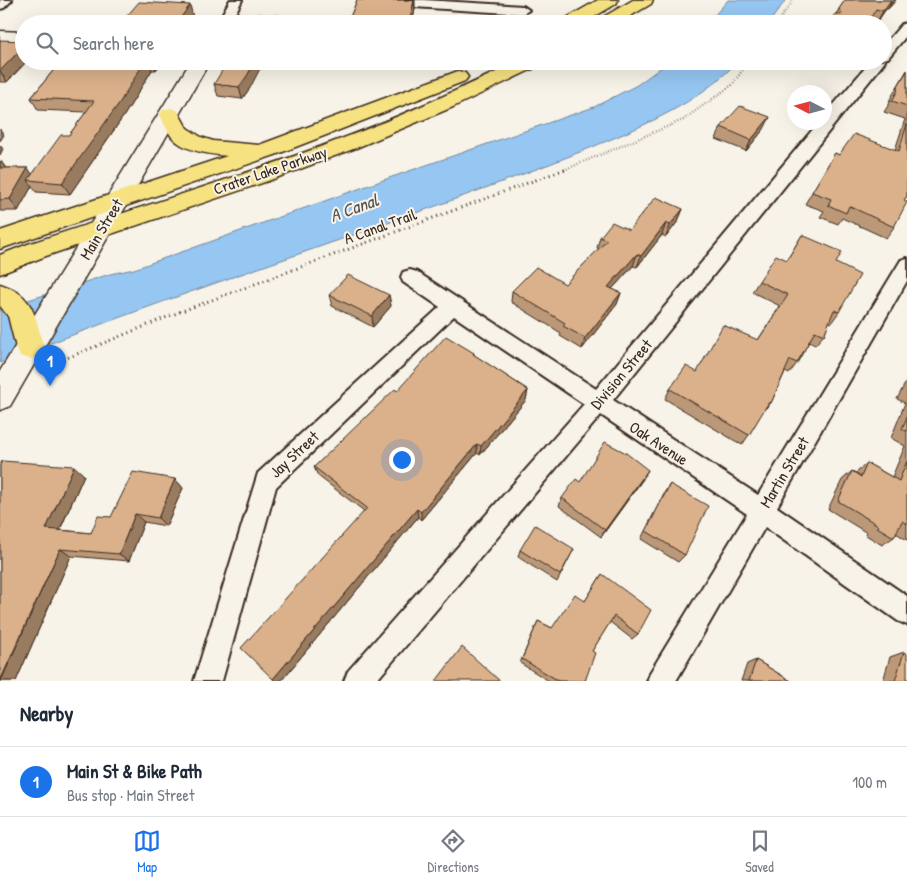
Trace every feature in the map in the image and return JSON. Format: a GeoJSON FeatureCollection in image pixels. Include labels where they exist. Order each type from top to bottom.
{"type":"FeatureCollection","features":[{"type":"Feature","properties":{"kind":"main road"},"geometry":{"type":"LineString","coordinates":[[584,15],[610,0]]}},
{"type":"Feature","properties":{"kind":"main road"},"geometry":{"type":"LineString","coordinates":[[619,15],[645,0]]}},
{"type":"Feature","properties":{"kind":"main road","name":"Crater Lake Parkway"},"geometry":{"type":"LineString","coordinates":[[0,240],[267,150],[449,82],[473,70]]}},
{"type":"Feature","properties":{"kind":"main road","name":"Crater Lake Parkway"},"geometry":{"type":"LineString","coordinates":[[0,265],[37,250],[267,172],[391,126],[480,88],[516,70]]}},
{"type":"Feature","properties":{"kind":"main road"},"geometry":{"type":"LineString","coordinates":[[170,114],[180,133],[200,145],[228,150],[267,150]]}},
{"type":"Feature","properties":{"kind":"main road"},"geometry":{"type":"LineString","coordinates":[[3,294],[20,312],[30,348]]}},
{"type":"Feature","properties":{"kind":"street"},"geometry":{"type":"LineString","coordinates":[[0,5],[6,0]]}},
{"type":"Feature","properties":{"kind":"street"},"geometry":{"type":"LineString","coordinates":[[228,15],[236,0]]}},
{"type":"Feature","properties":{"kind":"street"},"geometry":{"type":"LineString","coordinates":[[366,0],[465,8],[523,10]]}},
{"type":"Feature","properties":{"kind":"street"},"geometry":{"type":"LineString","coordinates":[[892,41],[907,27]]}},
{"type":"Feature","properties":{"kind":"street"},"geometry":{"type":"LineString","coordinates":[[0,36],[15,37]]}},
{"type":"Feature","properties":{"kind":"street"},"geometry":{"type":"LineString","coordinates":[[892,48],[907,49]]}},
{"type":"Feature","properties":{"kind":"street","name":"Main Street"},"geometry":{"type":"LineString","coordinates":[[8,384],[196,70]]}},
{"type":"Feature","properties":{"kind":"street","name":"Division Street"},"geometry":{"type":"LineString","coordinates":[[358,681],[598,403],[871,70]]}},
{"type":"Feature","properties":{"kind":"street","name":"Martin Street"},"geometry":{"type":"LineString","coordinates":[[661,681],[907,264]]}},
{"type":"Feature","properties":{"kind":"street","name":"Oak Avenue"},"geometry":{"type":"LineString","coordinates":[[410,277],[761,510],[907,612]]}},
{"type":"Feature","properties":{"kind":"street","name":"Jay Street"},"geometry":{"type":"LineString","coordinates":[[208,681],[266,481],[453,306]]}},
{"type":"Feature","properties":{"kind":"path"},"geometry":{"type":"LineString","coordinates":[[783,15],[794,0]]}},
{"type":"Feature","properties":{"kind":"path","name":"A Canal Trail"},"geometry":{"type":"LineString","coordinates":[[8,384],[182,311],[582,163],[684,120],[732,85],[743,70]]}},
{"type":"Feature","properties":{"kind":"water"},"geometry":{"type":"Polygon","coordinates":[[[728,0],[786,0],[775,15],[715,15],[728,0]]]}},
{"type":"Feature","properties":{"kind":"water","name":"A Canal"},"geometry":{"type":"Polygon","coordinates":[[[658,70],[728,70],[688,102],[650,122],[533,171],[108,322],[0,363],[0,309],[110,274],[134,269],[594,107],[637,85],[658,70]]]}},
{"type":"Feature","properties":{"kind":"building"},"geometry":{"type":"Polygon","coordinates":[[[357,0],[414,0],[411,15],[351,15],[357,0]]]}},
{"type":"Feature","properties":{"kind":"building"},"geometry":{"type":"Polygon","coordinates":[[[845,0],[891,0],[883,11],[876,9],[872,15],[834,15],[842,14],[839,9],[845,0]]]}},
{"type":"Feature","properties":{"kind":"building"},"geometry":{"type":"Polygon","coordinates":[[[139,2],[190,5],[183,15],[128,15],[139,2]]]}},
{"type":"Feature","properties":{"kind":"building"},"geometry":{"type":"Polygon","coordinates":[[[0,40],[15,41],[15,55],[0,71],[0,40]]]}},
{"type":"Feature","properties":{"kind":"building"},"geometry":{"type":"Polygon","coordinates":[[[54,70],[140,70],[120,102],[62,183],[28,180],[61,135],[69,135],[94,101],[31,98],[54,70]]]}},
{"type":"Feature","properties":{"kind":"building"},"geometry":{"type":"Polygon","coordinates":[[[223,70],[250,70],[239,87],[214,84],[223,70]]]}},
{"type":"Feature","properties":{"kind":"building"},"geometry":{"type":"Polygon","coordinates":[[[907,71],[907,106],[892,101],[898,90],[896,89],[907,71]]]}},
{"type":"Feature","properties":{"kind":"building"},"geometry":{"type":"Polygon","coordinates":[[[740,106],[770,117],[751,140],[721,127],[740,106]]]}},
{"type":"Feature","properties":{"kind":"building"},"geometry":{"type":"Polygon","coordinates":[[[907,124],[907,196],[904,200],[907,202],[894,227],[849,206],[846,213],[828,205],[831,199],[812,192],[835,153],[839,155],[854,134],[899,151],[907,124]]]}},
{"type":"Feature","properties":{"kind":"building"},"geometry":{"type":"Polygon","coordinates":[[[0,168],[28,168],[10,199],[0,200],[0,168]]]}},
{"type":"Feature","properties":{"kind":"building"},"geometry":{"type":"Polygon","coordinates":[[[656,197],[683,209],[670,225],[666,223],[641,256],[637,254],[608,287],[621,293],[585,338],[563,326],[565,323],[512,291],[536,267],[565,284],[607,240],[600,237],[612,222],[629,230],[656,197]]]}},
{"type":"Feature","properties":{"kind":"building"},"geometry":{"type":"Polygon","coordinates":[[[802,235],[842,252],[836,263],[860,275],[839,312],[834,310],[824,335],[815,331],[797,363],[790,360],[771,403],[769,402],[749,435],[670,389],[686,366],[697,372],[723,325],[758,340],[788,295],[759,281],[776,255],[787,260],[802,235]]]}},
{"type":"Feature","properties":{"kind":"building"},"geometry":{"type":"Polygon","coordinates":[[[348,275],[389,295],[372,316],[329,295],[348,275]]]}},
{"type":"Feature","properties":{"kind":"building"},"geometry":{"type":"Polygon","coordinates":[[[446,336],[528,390],[481,446],[477,444],[421,512],[417,509],[273,679],[241,648],[367,508],[314,467],[395,389],[397,391],[446,336]]]}},
{"type":"Feature","properties":{"kind":"building"},"geometry":{"type":"Polygon","coordinates":[[[907,417],[907,431],[902,429],[907,417]]]}},
{"type":"Feature","properties":{"kind":"building"},"geometry":{"type":"Polygon","coordinates":[[[605,442],[626,453],[648,470],[605,530],[562,498],[576,479],[580,482],[605,442]]]}},
{"type":"Feature","properties":{"kind":"building"},"geometry":{"type":"Polygon","coordinates":[[[2,461],[74,466],[46,529],[91,533],[98,516],[111,517],[133,472],[175,479],[158,518],[135,514],[119,554],[60,549],[0,681],[0,465],[2,461]]]}},
{"type":"Feature","properties":{"kind":"building"},"geometry":{"type":"Polygon","coordinates":[[[907,461],[907,524],[902,521],[894,537],[838,501],[852,471],[861,477],[867,463],[899,481],[907,461]]]}},
{"type":"Feature","properties":{"kind":"building"},"geometry":{"type":"Polygon","coordinates":[[[670,484],[708,506],[685,555],[646,531],[670,484]]]}},
{"type":"Feature","properties":{"kind":"building"},"geometry":{"type":"Polygon","coordinates":[[[535,525],[574,549],[560,575],[520,550],[535,525]]]}},
{"type":"Feature","properties":{"kind":"building"},"geometry":{"type":"Polygon","coordinates":[[[602,574],[651,610],[638,634],[614,616],[592,651],[595,653],[585,681],[559,681],[522,659],[538,621],[552,628],[575,594],[585,601],[602,574]]]}},
{"type":"Feature","properties":{"kind":"building"},"geometry":{"type":"Polygon","coordinates":[[[462,647],[500,681],[436,681],[462,647]]]}},
{"type":"Feature","properties":{"kind":"building"},"geometry":{"type":"Polygon","coordinates":[[[904,652],[907,654],[907,681],[895,681],[904,652]]]}},
{"type":"Feature","properties":{"kind":"building"},"geometry":{"type":"Polygon","coordinates":[[[756,660],[791,681],[749,681],[756,660]]]}},
{"type":"Feature","properties":{"kind":"place","name":"Main St & Bike Path"},"geometry":{"type":"Point","coordinates":[50,386]}}]}
